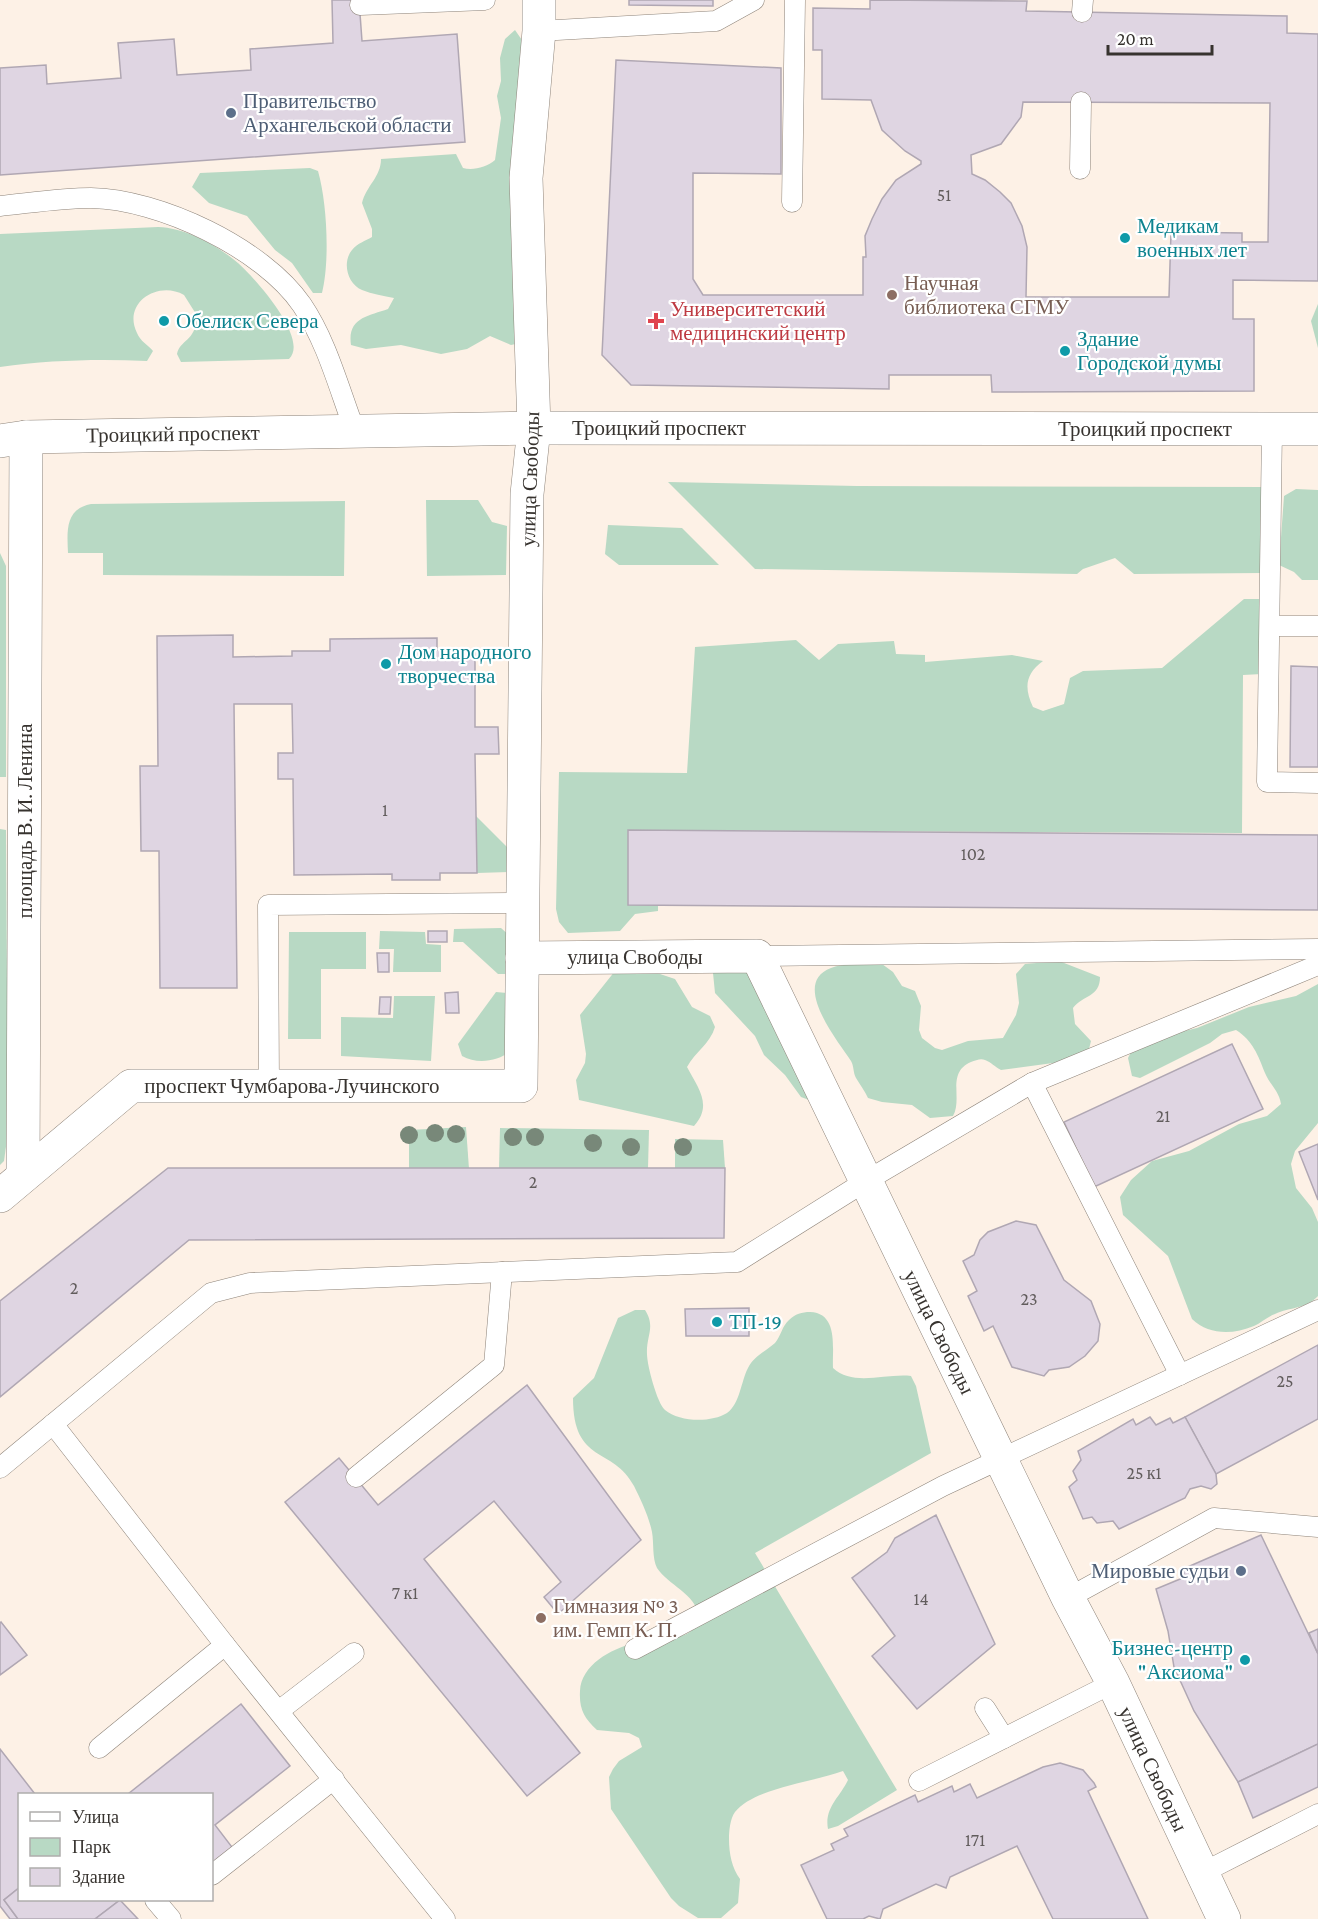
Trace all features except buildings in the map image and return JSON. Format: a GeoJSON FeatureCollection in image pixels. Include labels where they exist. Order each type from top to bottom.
{"type":"FeatureCollection","features":[{"type":"Feature","properties":{"kind":"street","name":"улица Свободы"},"geometry":{"type":"LineString","coordinates":[[521,1086],[527,494],[534,428],[526,178],[539,15]]}},
{"type":"Feature","properties":{"kind":"street","name":"Троицкий проспект"},"geometry":{"type":"LineString","coordinates":[[13,439],[534,428],[1318,429]]}},
{"type":"Feature","properties":{"kind":"street","name":"площадь В. И. Ленина"},"geometry":{"type":"LineString","coordinates":[[12,1186],[13,439]]}},
{"type":"Feature","properties":{"kind":"street","name":"улица Свободы"},"geometry":{"type":"LineString","coordinates":[[522,958],[757,956],[1068,1598],[1113,1683],[1224,1919]]}},
{"type":"Feature","properties":{"kind":"street","name":"проспект Чумбарова-Лучинского"},"geometry":{"type":"LineString","coordinates":[[12,1186],[130,1086],[521,1086]]}},
{"type":"Feature","properties":{"kind":"lane"},"geometry":{"type":"LineString","coordinates":[[360,5],[485,0]]}},
{"type":"Feature","properties":{"kind":"lane"},"geometry":{"type":"LineString","coordinates":[[716,21],[717,0]]}},
{"type":"Feature","properties":{"kind":"lane"},"geometry":{"type":"LineString","coordinates":[[539,15],[716,21],[754,0]]}},
{"type":"Feature","properties":{"kind":"lane"},"geometry":{"type":"LineString","coordinates":[[792,202],[795,0]]}},
{"type":"Feature","properties":{"kind":"lane"},"geometry":{"type":"LineString","coordinates":[[1080,169],[1081,102]]}},
{"type":"Feature","properties":{"kind":"lane"},"geometry":{"type":"LineString","coordinates":[[0,206],[92,198],[130,202],[191,223],[233,243],[300,303],[318,331],[355,431]]}},
{"type":"Feature","properties":{"kind":"lane"},"geometry":{"type":"LineString","coordinates":[[1272,429],[1267,782],[1318,783]]}},
{"type":"Feature","properties":{"kind":"lane"},"geometry":{"type":"LineString","coordinates":[[1270,626],[1318,626]]}},
{"type":"Feature","properties":{"kind":"lane"},"geometry":{"type":"LineString","coordinates":[[269,1086],[268,905],[523,903]]}},
{"type":"Feature","properties":{"kind":"lane"},"geometry":{"type":"LineString","coordinates":[[757,956],[1318,948]]}},
{"type":"Feature","properties":{"kind":"lane"},"geometry":{"type":"LineString","coordinates":[[0,1468],[211,1293],[250,1282],[737,1262],[866,1181],[1032,1083],[1318,965]]}},
{"type":"Feature","properties":{"kind":"lane"},"geometry":{"type":"LineString","coordinates":[[1032,1083],[1180,1375]]}},
{"type":"Feature","properties":{"kind":"lane"},"geometry":{"type":"LineString","coordinates":[[356,1477],[494,1365],[502,1272]]}},
{"type":"Feature","properties":{"kind":"lane"},"geometry":{"type":"LineString","coordinates":[[635,1649],[943,1486],[1318,1310]]}},
{"type":"Feature","properties":{"kind":"lane"},"geometry":{"type":"LineString","coordinates":[[53,1424],[225,1645],[280,1710],[446,1919]]}},
{"type":"Feature","properties":{"kind":"lane"},"geometry":{"type":"LineString","coordinates":[[1068,1598],[1214,1518],[1318,1527]]}},
{"type":"Feature","properties":{"kind":"lane"},"geometry":{"type":"LineString","coordinates":[[99,1748],[225,1645]]}},
{"type":"Feature","properties":{"kind":"lane"},"geometry":{"type":"LineString","coordinates":[[280,1710],[354,1653]]}},
{"type":"Feature","properties":{"kind":"lane"},"geometry":{"type":"LineString","coordinates":[[919,1781],[1113,1683]]}},
{"type":"Feature","properties":{"kind":"lane"},"geometry":{"type":"LineString","coordinates":[[985,1708],[1004,1738]]}},
{"type":"Feature","properties":{"kind":"lane"},"geometry":{"type":"LineString","coordinates":[[213,1874],[334,1779]]}},
{"type":"Feature","properties":{"kind":"lane"},"geometry":{"type":"LineString","coordinates":[[1202,1873],[1318,1815]]}},
{"type":"Feature","properties":{"kind":"lane"},"geometry":{"type":"LineString","coordinates":[[157,1901],[171,1919]]}},
{"type":"Feature","properties":{"kind":"green space"},"geometry":{"type":"Polygon","coordinates":[[[515,30],[524,43],[520,343],[511,345],[490,336],[467,349],[441,354],[401,345],[366,349],[351,345],[352,329],[356,324],[366,316],[388,309],[394,298],[370,293],[357,287],[350,278],[347,266],[352,250],[372,237],[372,229],[362,203],[379,171],[381,159],[456,154],[463,168],[471,169],[495,160],[501,118],[497,96],[501,81],[500,58],[505,39],[515,30]]]}},
{"type":"Feature","properties":{"kind":"green space"},"geometry":{"type":"Polygon","coordinates":[[[310,168],[318,171],[325,215],[327,249],[322,293],[313,293],[292,263],[275,250],[247,216],[209,203],[192,187],[200,173],[310,168]]]}},
{"type":"Feature","properties":{"kind":"green space"},"geometry":{"type":"Polygon","coordinates":[[[169,228],[201,239],[230,256],[246,270],[267,294],[286,324],[292,338],[293,350],[289,359],[181,362],[177,354],[192,335],[196,314],[184,295],[164,290],[145,297],[134,312],[138,336],[153,351],[147,361],[74,361],[0,367],[0,234],[169,228]]]}},
{"type":"Feature","properties":{"kind":"green space"},"geometry":{"type":"Polygon","coordinates":[[[1318,304],[1318,348],[1311,321],[1318,304]]]}},
{"type":"Feature","properties":{"kind":"green space"},"geometry":{"type":"Polygon","coordinates":[[[668,482],[857,486],[1265,487],[1263,573],[1134,574],[1115,558],[1083,569],[1077,574],[755,569],[668,482]]]}},
{"type":"Feature","properties":{"kind":"green space"},"geometry":{"type":"Polygon","coordinates":[[[1296,489],[1318,490],[1318,580],[1302,580],[1294,572],[1279,565],[1284,496],[1296,489]]]}},
{"type":"Feature","properties":{"kind":"green space"},"geometry":{"type":"Polygon","coordinates":[[[426,500],[478,500],[492,522],[507,526],[506,575],[427,576],[426,500]]]}},
{"type":"Feature","properties":{"kind":"green space"},"geometry":{"type":"Polygon","coordinates":[[[345,501],[344,576],[103,575],[103,553],[68,553],[69,522],[76,511],[91,504],[345,501]]]}},
{"type":"Feature","properties":{"kind":"green space"},"geometry":{"type":"Polygon","coordinates":[[[608,525],[682,528],[719,565],[619,565],[605,554],[608,525]]]}},
{"type":"Feature","properties":{"kind":"green space"},"geometry":{"type":"Polygon","coordinates":[[[0,553],[6,566],[6,777],[0,777],[0,553]]]}},
{"type":"Feature","properties":{"kind":"green space"},"geometry":{"type":"Polygon","coordinates":[[[1244,599],[1263,599],[1262,674],[1243,675],[1242,833],[629,830],[628,904],[658,905],[658,911],[635,914],[620,931],[568,933],[559,922],[556,909],[559,772],[687,773],[695,647],[796,640],[819,660],[838,644],[894,641],[896,654],[925,655],[925,662],[1012,655],[1043,661],[1030,676],[1027,688],[1033,707],[1043,711],[1064,704],[1070,678],[1083,671],[1162,668],[1244,599]]]}},
{"type":"Feature","properties":{"kind":"green space"},"geometry":{"type":"Polygon","coordinates":[[[476,816],[509,849],[509,872],[477,873],[476,816]]]}},
{"type":"Feature","properties":{"kind":"green space"},"geometry":{"type":"Polygon","coordinates":[[[0,829],[6,830],[8,1132],[4,1161],[0,1165],[0,829]]]}},
{"type":"Feature","properties":{"kind":"green space"},"geometry":{"type":"Polygon","coordinates":[[[501,928],[510,936],[507,974],[498,974],[463,942],[453,942],[454,929],[501,928]]]}},
{"type":"Feature","properties":{"kind":"green space"},"geometry":{"type":"Polygon","coordinates":[[[380,931],[425,932],[426,944],[441,945],[441,972],[393,972],[394,949],[379,949],[380,931]]]}},
{"type":"Feature","properties":{"kind":"green space"},"geometry":{"type":"Polygon","coordinates":[[[289,932],[366,932],[366,969],[321,969],[321,1039],[288,1039],[289,932]]]}},
{"type":"Feature","properties":{"kind":"green space"},"geometry":{"type":"Polygon","coordinates":[[[1059,961],[1100,977],[1094,992],[1073,1008],[1075,1024],[1091,1041],[1089,1049],[1068,1061],[1001,1070],[983,1059],[971,1062],[963,1067],[957,1079],[957,1102],[953,1116],[930,1118],[912,1105],[868,1098],[855,1076],[851,1061],[828,1027],[816,999],[815,986],[820,975],[831,968],[843,965],[882,964],[893,972],[902,986],[915,991],[921,1006],[919,1030],[922,1038],[935,1048],[942,1050],[968,1041],[1003,1038],[1016,1015],[1019,1003],[1016,974],[1025,964],[1059,961]]]}},
{"type":"Feature","properties":{"kind":"green space"},"geometry":{"type":"Polygon","coordinates":[[[720,969],[748,971],[809,1100],[801,1097],[785,1075],[764,1055],[755,1036],[715,993],[713,973],[720,969]]]}},
{"type":"Feature","properties":{"kind":"green space"},"geometry":{"type":"Polygon","coordinates":[[[615,971],[657,973],[675,979],[692,1007],[710,1016],[715,1027],[713,1033],[687,1067],[699,1089],[703,1104],[700,1118],[694,1126],[579,1100],[576,1080],[585,1063],[586,1054],[580,1015],[615,971]]]}},
{"type":"Feature","properties":{"kind":"green space"},"geometry":{"type":"Polygon","coordinates":[[[1318,984],[1318,1123],[1295,1151],[1291,1164],[1296,1188],[1312,1208],[1318,1222],[1318,1296],[1303,1306],[1275,1314],[1246,1329],[1229,1332],[1213,1331],[1192,1319],[1168,1256],[1123,1215],[1120,1197],[1131,1180],[1152,1161],[1189,1151],[1239,1124],[1267,1116],[1281,1104],[1280,1099],[1254,1049],[1236,1030],[1222,1034],[1210,1043],[1140,1078],[1132,1076],[1128,1058],[1132,1050],[1159,1037],[1197,1028],[1249,1007],[1296,996],[1318,984]]]}},
{"type":"Feature","properties":{"kind":"green space"},"geometry":{"type":"Polygon","coordinates":[[[496,992],[507,993],[511,1051],[488,1061],[468,1059],[462,1056],[458,1044],[496,992]]]}},
{"type":"Feature","properties":{"kind":"green space"},"geometry":{"type":"Polygon","coordinates":[[[394,996],[435,996],[431,1061],[341,1056],[341,1017],[393,1018],[394,996]]]}},
{"type":"Feature","properties":{"kind":"green space"},"geometry":{"type":"Polygon","coordinates":[[[466,1127],[469,1169],[409,1169],[409,1130],[466,1127]]]}},
{"type":"Feature","properties":{"kind":"green space"},"geometry":{"type":"Polygon","coordinates":[[[500,1128],[649,1130],[648,1168],[499,1169],[500,1128]]]}},
{"type":"Feature","properties":{"kind":"green space"},"geometry":{"type":"Polygon","coordinates":[[[675,1139],[723,1140],[725,1168],[675,1169],[675,1139]]]}},
{"type":"Feature","properties":{"kind":"green space"},"geometry":{"type":"Polygon","coordinates":[[[635,1310],[645,1310],[648,1316],[650,1327],[647,1359],[662,1406],[671,1414],[687,1419],[704,1420],[727,1413],[735,1404],[753,1360],[775,1343],[791,1318],[804,1312],[810,1312],[826,1318],[830,1325],[833,1342],[833,1368],[841,1374],[860,1378],[911,1376],[916,1386],[931,1453],[755,1553],[897,1790],[838,1826],[828,1829],[830,1809],[848,1780],[843,1771],[770,1791],[744,1804],[733,1815],[729,1832],[732,1860],[740,1879],[738,1903],[721,1918],[698,1918],[679,1906],[671,1898],[611,1809],[609,1777],[613,1769],[619,1761],[642,1747],[639,1738],[629,1733],[597,1730],[586,1717],[580,1703],[580,1691],[586,1673],[591,1666],[607,1654],[634,1643],[685,1635],[694,1628],[698,1619],[692,1601],[657,1568],[654,1560],[651,1526],[634,1486],[616,1465],[587,1445],[575,1419],[573,1398],[594,1378],[618,1318],[635,1310]]]}},
{"type":"Feature","properties":{"kind":"place","name":"Правительство Архангельской области"},"geometry":{"type":"Point","coordinates":[231,113]}},
{"type":"Feature","properties":{"kind":"place","name":"Медикам военных лет"},"geometry":{"type":"Point","coordinates":[1125,238]}},
{"type":"Feature","properties":{"kind":"place","name":"Научная библиотека СГМУ"},"geometry":{"type":"Point","coordinates":[892,295]}},
{"type":"Feature","properties":{"kind":"place","name":"Обелиск Севера"},"geometry":{"type":"Point","coordinates":[164,321]}},
{"type":"Feature","properties":{"kind":"place","name":"Университетский медицинский центр"},"geometry":{"type":"Point","coordinates":[656,321]}},
{"type":"Feature","properties":{"kind":"place","name":"Здание Городской думы"},"geometry":{"type":"Point","coordinates":[1065,351]}},
{"type":"Feature","properties":{"kind":"place","name":"Дом народного творчества"},"geometry":{"type":"Point","coordinates":[386,664]}},
{"type":"Feature","properties":{"kind":"place","name":"ТП-19"},"geometry":{"type":"Point","coordinates":[717,1322]}},
{"type":"Feature","properties":{"kind":"place","name":"Мировые судьи"},"geometry":{"type":"Point","coordinates":[1241,1571]}},
{"type":"Feature","properties":{"kind":"place","name":"Гимназия № 3 им. Гемп К. П."},"geometry":{"type":"Point","coordinates":[541,1618]}},
{"type":"Feature","properties":{"kind":"place","name":"Бизнес-центр \"Аксиома\""},"geometry":{"type":"Point","coordinates":[1245,1660]}}]}
